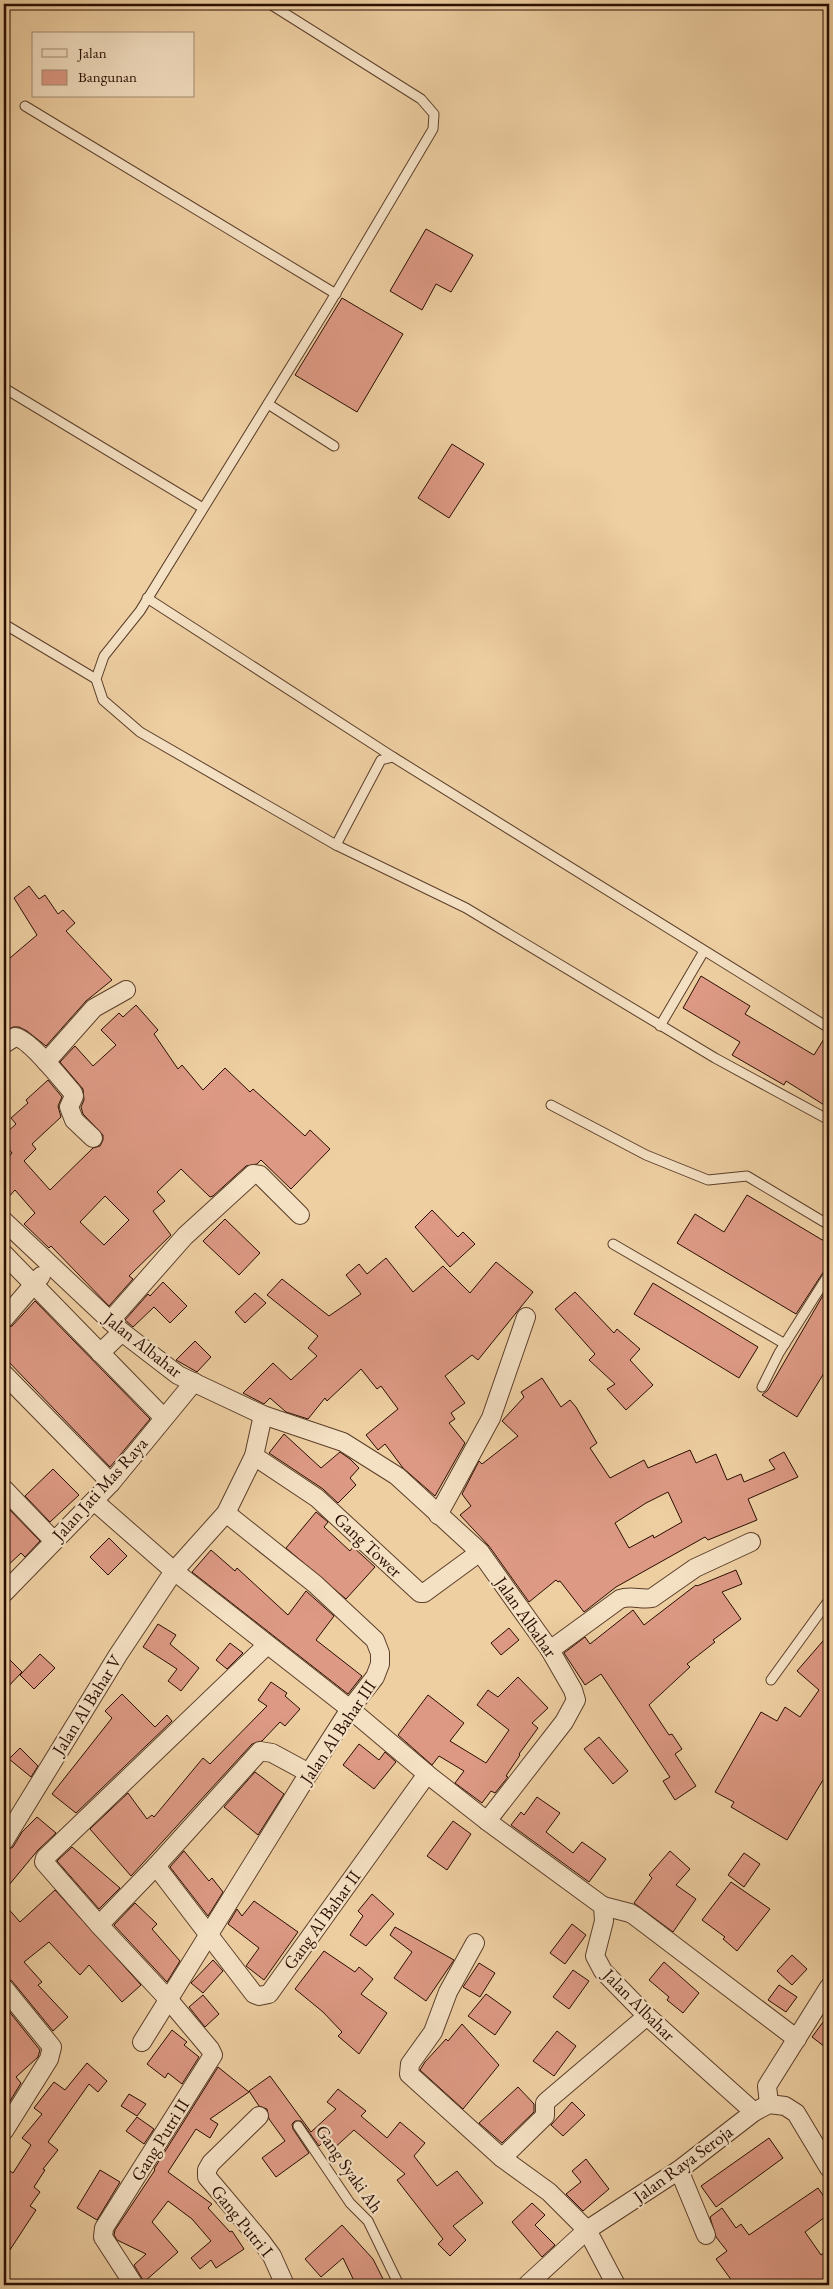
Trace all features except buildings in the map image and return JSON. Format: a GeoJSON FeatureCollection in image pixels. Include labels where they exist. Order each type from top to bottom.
{"type":"FeatureCollection","features":[{"type":"Feature","properties":{"kind":"street"},"geometry":{"type":"LineString","coordinates":[[46,1062],[94,1008],[126,990]]}},
{"type":"Feature","properties":{"kind":"street"},"geometry":{"type":"LineString","coordinates":[[4,1044],[15,1037],[21,1038],[46,1062],[73,1093],[74,1096],[69,1107],[74,1120],[93,1138]]}},
{"type":"Feature","properties":{"kind":"street"},"geometry":{"type":"LineString","coordinates":[[100,1353],[116,1327],[185,1236],[254,1174],[260,1175],[300,1215]]}},
{"type":"Feature","properties":{"kind":"street","name":"Jalan Albahar"},"geometry":{"type":"LineString","coordinates":[[4,1221],[49,1266],[116,1327],[178,1375],[263,1415],[343,1442],[397,1476],[480,1552],[550,1650],[574,1690],[576,1700],[564,1722],[487,1821]]}},
{"type":"Feature","properties":{"kind":"street"},"geometry":{"type":"LineString","coordinates":[[4,1254],[163,1417]]}},
{"type":"Feature","properties":{"kind":"street"},"geometry":{"type":"LineString","coordinates":[[4,1319],[49,1266]]}},
{"type":"Feature","properties":{"kind":"street"},"geometry":{"type":"LineString","coordinates":[[438,1515],[492,1418],[526,1317]]}},
{"type":"Feature","properties":{"kind":"street"},"geometry":{"type":"LineString","coordinates":[[4,1374],[110,1483]]}},
{"type":"Feature","properties":{"kind":"street","name":"Jalan Jati Mas Raya"},"geometry":{"type":"LineString","coordinates":[[4,1592],[94,1501],[194,1382]]}},
{"type":"Feature","properties":{"kind":"street","name":"Jalan Al Bahar V"},"geometry":{"type":"LineString","coordinates":[[4,1841],[118,1655],[174,1571],[226,1513],[254,1456],[263,1415]]}},
{"type":"Feature","properties":{"kind":"street","name":"Gang Tower"},"geometry":{"type":"LineString","coordinates":[[254,1456],[317,1498],[420,1593],[424,1593],[480,1552]]}},
{"type":"Feature","properties":{"kind":"street"},"geometry":{"type":"LineString","coordinates":[[4,1489],[54,1541]]}},
{"type":"Feature","properties":{"kind":"street"},"geometry":{"type":"LineString","coordinates":[[94,1501],[174,1571],[487,1821],[604,1906],[636,1916],[797,2038]]}},
{"type":"Feature","properties":{"kind":"street","name":"Jalan Al Bahar III"},"geometry":{"type":"LineString","coordinates":[[142,2042],[309,1773],[350,1710],[375,1677],[380,1658],[375,1640],[315,1584],[226,1513]]}},
{"type":"Feature","properties":{"kind":"street"},"geometry":{"type":"LineString","coordinates":[[550,1650],[620,1599],[630,1596],[643,1599],[652,1598],[695,1568],[752,1542]]}},
{"type":"Feature","properties":{"kind":"street"},"geometry":{"type":"LineString","coordinates":[[168,1999],[44,1864],[45,1858],[267,1645]]}},
{"type":"Feature","properties":{"kind":"street"},"geometry":{"type":"LineString","coordinates":[[99,1926],[260,1751],[272,1753],[309,1773]]}},
{"type":"Feature","properties":{"kind":"street","name":"Gang Al Bahar II"},"geometry":{"type":"LineString","coordinates":[[209,1935],[254,1994],[259,1996],[269,1994],[427,1774]]}},
{"type":"Feature","properties":{"kind":"street"},"geometry":{"type":"LineString","coordinates":[[156,1866],[209,1935]]}},
{"type":"Feature","properties":{"kind":"street","name":"Jalan Albahar"},"geometry":{"type":"LineString","coordinates":[[604,1906],[604,1921],[595,1956],[603,1971],[647,2016],[761,2108]]}},
{"type":"Feature","properties":{"kind":"street"},"geometry":{"type":"LineString","coordinates":[[475,1943],[448,1992],[433,2032],[410,2064],[409,2074],[502,2158],[549,2192],[587,2230],[616,2285]]}},
{"type":"Feature","properties":{"kind":"street"},"geometry":{"type":"LineString","coordinates":[[829,1987],[767,2086],[761,2108],[786,2106],[796,2113],[829,2167]]}},
{"type":"Feature","properties":{"kind":"street"},"geometry":{"type":"LineString","coordinates":[[4,1988],[48,2040],[52,2052],[4,2131]]}},
{"type":"Feature","properties":{"kind":"street","name":"Gang Putri II"},"geometry":{"type":"LineString","coordinates":[[134,2285],[103,2237],[104,2228],[213,2056],[210,2049],[168,1999]]}},
{"type":"Feature","properties":{"kind":"street"},"geometry":{"type":"LineString","coordinates":[[502,2158],[544,2117],[547,2101],[647,2016]]}},
{"type":"Feature","properties":{"kind":"street","name":"Jalan Raya Seroja"},"geometry":{"type":"LineString","coordinates":[[527,2285],[587,2230],[679,2170],[761,2108]]}},
{"type":"Feature","properties":{"kind":"street","name":"Gang Putri I"},"geometry":{"type":"LineString","coordinates":[[259,2116],[211,2163],[207,2170],[207,2177],[272,2256],[285,2285]]}},
{"type":"Feature","properties":{"kind":"street"},"geometry":{"type":"LineString","coordinates":[[679,2170],[706,2235]]}},
{"type":"Feature","properties":{"kind":"lane"},"geometry":{"type":"LineString","coordinates":[[270,4],[421,99],[434,114],[434,121],[430,135],[336,294],[147,598],[104,656],[96,679],[103,700],[140,732],[336,845],[466,908],[714,1058],[829,1120]]}},
{"type":"Feature","properties":{"kind":"lane"},"geometry":{"type":"LineString","coordinates":[[25,106],[336,294]]}},
{"type":"Feature","properties":{"kind":"lane"},"geometry":{"type":"LineString","coordinates":[[4,388],[203,508]]}},
{"type":"Feature","properties":{"kind":"lane"},"geometry":{"type":"LineString","coordinates":[[268,404],[334,446]]}},
{"type":"Feature","properties":{"kind":"lane"},"geometry":{"type":"LineString","coordinates":[[147,598],[393,757],[829,1028]]}},
{"type":"Feature","properties":{"kind":"lane"},"geometry":{"type":"LineString","coordinates":[[4,624],[96,679]]}},
{"type":"Feature","properties":{"kind":"lane"},"geometry":{"type":"LineString","coordinates":[[336,845],[381,760],[393,757]]}},
{"type":"Feature","properties":{"kind":"lane"},"geometry":{"type":"LineString","coordinates":[[660,1026],[704,951]]}},
{"type":"Feature","properties":{"kind":"lane"},"geometry":{"type":"LineString","coordinates":[[551,1105],[646,1155],[708,1180],[747,1176],[829,1225]]}},
{"type":"Feature","properties":{"kind":"lane"},"geometry":{"type":"LineString","coordinates":[[614,1244],[785,1344]]}},
{"type":"Feature","properties":{"kind":"lane"},"geometry":{"type":"LineString","coordinates":[[762,1387],[785,1344],[829,1274]]}},
{"type":"Feature","properties":{"kind":"lane"},"geometry":{"type":"LineString","coordinates":[[771,1680],[829,1600]]}},
{"type":"Feature","properties":{"kind":"lane","name":"Gang Syaki Ah"},"geometry":{"type":"LineString","coordinates":[[298,2126],[350,2203],[368,2222],[399,2285]]}}]}
